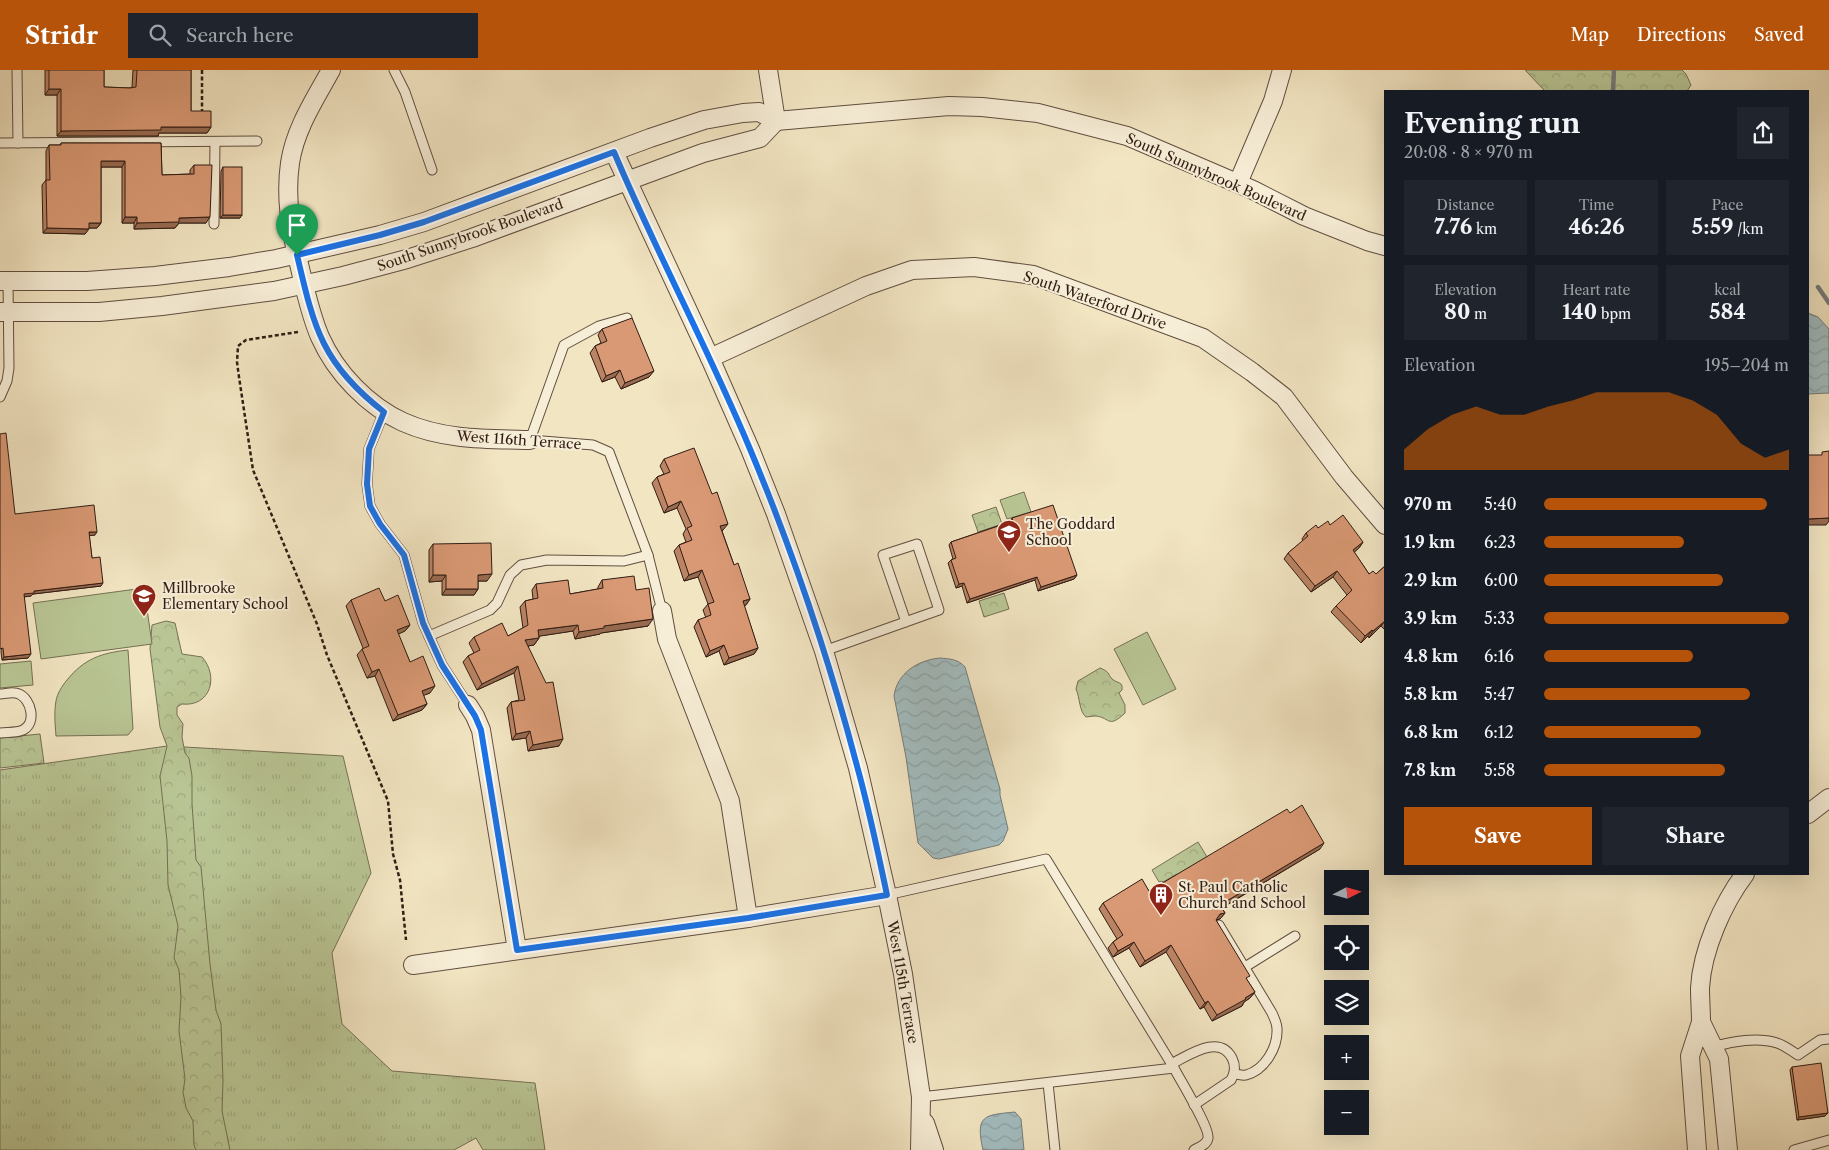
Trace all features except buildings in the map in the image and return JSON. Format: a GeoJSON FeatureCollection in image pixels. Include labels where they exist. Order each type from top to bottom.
{"type":"FeatureCollection","features":[{"type":"Feature","properties":{"kind":"street","name":"West 116th Terrace"},"geometry":{"type":"LineString","coordinates":[[331,70],[312,103],[299,132],[290,162],[288,199],[290,221],[310,309],[317,330],[330,356],[344,376],[365,397],[384,412],[402,422],[441,435],[530,440]]}},
{"type":"Feature","properties":{"kind":"street"},"geometry":{"type":"LineString","coordinates":[[768,70],[776,121]]}},
{"type":"Feature","properties":{"kind":"street"},"geometry":{"type":"LineString","coordinates":[[1238,184],[1273,101],[1282,70]]}},
{"type":"Feature","properties":{"kind":"street","name":"South Sunnybrook Boulevard"},"geometry":{"type":"LineString","coordinates":[[4,281],[87,281],[155,276],[229,268],[297,255],[380,235],[424,222],[681,127],[725,116],[759,112],[776,121],[949,106],[982,106],[1038,113],[1127,136],[1238,184],[1304,216],[1384,246]]}},
{"type":"Feature","properties":{"kind":"street","name":"South Sunnybrook Boulevard"},"geometry":{"type":"LineString","coordinates":[[4,312],[100,312],[162,306],[225,299],[343,276],[472,238],[703,152],[760,138],[776,121]]}},
{"type":"Feature","properties":{"kind":"street","name":"West 115th Terrace"},"geometry":{"type":"LineString","coordinates":[[614,152],[710,358],[750,449],[776,514],[824,651],[858,768],[887,895],[903,974],[921,1105],[934,1150]]}},
{"type":"Feature","properties":{"kind":"street","name":"South Waterford Drive"},"geometry":{"type":"LineString","coordinates":[[710,358],[866,286],[912,270],[974,267],[1033,275],[1203,338],[1252,372],[1284,397],[1344,476],[1384,524]]}},
{"type":"Feature","properties":{"kind":"street","name":"West 116th Terrace"},"geometry":{"type":"LineString","coordinates":[[662,610],[667,639],[730,801],[748,918]]}},
{"type":"Feature","properties":{"kind":"street"},"geometry":{"type":"LineString","coordinates":[[468,705],[481,730],[517,950]]}},
{"type":"Feature","properties":{"kind":"street"},"geometry":{"type":"LineString","coordinates":[[1809,813],[1829,798]]}},
{"type":"Feature","properties":{"kind":"street"},"geometry":{"type":"LineString","coordinates":[[1697,1150],[1690,1056],[1701,1022],[1700,986],[1705,960],[1716,927],[1727,903],[1744,875]]}},
{"type":"Feature","properties":{"kind":"street"},"geometry":{"type":"LineString","coordinates":[[413,965],[748,918],[887,895]]}},
{"type":"Feature","properties":{"kind":"street"},"geometry":{"type":"LineString","coordinates":[[1701,1022],[1719,1059],[1728,1150]]}},
{"type":"Feature","properties":{"kind":"street","name":"West 115th Terrace"},"geometry":{"type":"LineString","coordinates":[[920,1150],[921,1105]]}},
{"type":"Feature","properties":{"kind":"lane"},"geometry":{"type":"LineString","coordinates":[[17,70],[18,143]]}},
{"type":"Feature","properties":{"kind":"lane"},"geometry":{"type":"LineString","coordinates":[[394,70],[405,92],[432,170]]}},
{"type":"Feature","properties":{"kind":"lane"},"geometry":{"type":"LineString","coordinates":[[0,143],[257,141]]}},
{"type":"Feature","properties":{"kind":"lane"},"geometry":{"type":"LineString","coordinates":[[214,224],[215,142]]}},
{"type":"Feature","properties":{"kind":"lane"},"geometry":{"type":"LineString","coordinates":[[0,397],[7,381],[9,368],[8,336],[4,312],[4,281]]}},
{"type":"Feature","properties":{"kind":"lane"},"geometry":{"type":"LineString","coordinates":[[530,440],[564,345],[599,326],[627,318]]}},
{"type":"Feature","properties":{"kind":"lane"},"geometry":{"type":"LineString","coordinates":[[0,348],[8,336]]}},
{"type":"Feature","properties":{"kind":"lane"},"geometry":{"type":"LineString","coordinates":[[384,412],[369,449],[367,484],[370,506],[380,524],[404,555],[419,613],[442,665],[468,705]]}},
{"type":"Feature","properties":{"kind":"lane","name":"West 116th Terrace"},"geometry":{"type":"LineString","coordinates":[[530,440],[593,445],[608,452],[648,555],[662,610]]}},
{"type":"Feature","properties":{"kind":"lane"},"geometry":{"type":"LineString","coordinates":[[824,651],[906,622],[939,610],[917,544],[883,555],[906,622]]}},
{"type":"Feature","properties":{"kind":"lane"},"geometry":{"type":"LineString","coordinates":[[429,636],[490,610],[497,603],[510,575],[521,565],[547,560],[624,561],[648,555]]}},
{"type":"Feature","properties":{"kind":"lane"},"geometry":{"type":"LineString","coordinates":[[0,694],[15,692],[26,698],[30,705],[31,719],[28,726],[22,730],[0,733]]}},
{"type":"Feature","properties":{"kind":"lane"},"geometry":{"type":"LineString","coordinates":[[887,895],[1046,859],[1172,1066],[1205,1124],[1208,1141],[1194,1150]]}},
{"type":"Feature","properties":{"kind":"lane"},"geometry":{"type":"LineString","coordinates":[[1219,925],[1272,1013],[1277,1027],[1276,1044],[1268,1059],[1246,1075],[1234,1074]]}},
{"type":"Feature","properties":{"kind":"lane"},"geometry":{"type":"LineString","coordinates":[[1245,967],[1296,936]]}},
{"type":"Feature","properties":{"kind":"lane"},"geometry":{"type":"LineString","coordinates":[[1713,1046],[1758,1040],[1777,1043],[1798,1056],[1820,1040],[1829,1039]]}},
{"type":"Feature","properties":{"kind":"lane"},"geometry":{"type":"LineString","coordinates":[[921,1105],[1048,1083],[1172,1066],[1201,1050],[1219,1046],[1225,1048],[1233,1059],[1234,1074],[1231,1080],[1222,1088],[1194,1105]]}},
{"type":"Feature","properties":{"kind":"lane"},"geometry":{"type":"LineString","coordinates":[[1048,1083],[1055,1150]]}},
{"type":"Feature","properties":{"kind":"lane"},"geometry":{"type":"LineString","coordinates":[[1794,1150],[1829,1140]]}},
{"type":"Feature","properties":{"kind":"path"},"geometry":{"type":"LineString","coordinates":[[202,70],[202,116]]}},
{"type":"Feature","properties":{"kind":"path"},"geometry":{"type":"LineString","coordinates":[[298,332],[281,336],[253,338],[246,340],[238,346],[238,377],[253,470],[388,801],[393,854],[400,880],[406,940]]}},
{"type":"Feature","properties":{"kind":"green space"},"geometry":{"type":"Polygon","coordinates":[[[1525,70],[1682,70],[1691,85],[1688,90],[1544,90],[1525,70]]]}},
{"type":"Feature","properties":{"kind":"green space"},"geometry":{"type":"Polygon","coordinates":[[[1024,492],[1031,512],[1007,519],[1000,500],[1024,492]]]}},
{"type":"Feature","properties":{"kind":"green space"},"geometry":{"type":"Polygon","coordinates":[[[996,507],[1002,524],[978,532],[972,515],[996,507]]]}},
{"type":"Feature","properties":{"kind":"green space"},"geometry":{"type":"Polygon","coordinates":[[[144,588],[152,644],[41,659],[33,603],[144,588]]]}},
{"type":"Feature","properties":{"kind":"green space"},"geometry":{"type":"Polygon","coordinates":[[[1004,593],[1009,609],[984,617],[979,601],[1004,593]]]}},
{"type":"Feature","properties":{"kind":"green space"},"geometry":{"type":"Polygon","coordinates":[[[166,621],[175,623],[182,654],[202,657],[210,673],[211,681],[206,695],[200,701],[192,704],[182,704],[177,707],[177,715],[183,724],[182,737],[185,753],[189,758],[192,776],[196,860],[201,867],[210,964],[216,1010],[221,1024],[222,1111],[230,1150],[196,1150],[193,1121],[186,1108],[183,1092],[185,1079],[179,1031],[181,997],[179,970],[174,958],[178,926],[168,885],[167,841],[160,776],[167,746],[160,727],[150,649],[152,625],[166,621]]]}},
{"type":"Feature","properties":{"kind":"green space"},"geometry":{"type":"Polygon","coordinates":[[[1147,632],[1176,689],[1143,705],[1114,649],[1147,632]]]}},
{"type":"Feature","properties":{"kind":"green space"},"geometry":{"type":"Polygon","coordinates":[[[128,650],[133,729],[128,735],[56,736],[56,701],[60,690],[67,680],[80,667],[94,658],[128,650]]]}},
{"type":"Feature","properties":{"kind":"green space"},"geometry":{"type":"Polygon","coordinates":[[[31,661],[33,685],[0,688],[0,664],[31,661]]]}},
{"type":"Feature","properties":{"kind":"green space"},"geometry":{"type":"Polygon","coordinates":[[[1100,668],[1122,685],[1122,690],[1119,693],[1125,705],[1125,713],[1115,721],[1094,716],[1086,717],[1081,708],[1076,689],[1078,681],[1100,668]]]}},
{"type":"Feature","properties":{"kind":"green space"},"geometry":{"type":"Polygon","coordinates":[[[40,734],[44,763],[0,768],[0,738],[40,734]]]}},
{"type":"Feature","properties":{"kind":"green space"},"geometry":{"type":"Polygon","coordinates":[[[167,746],[343,756],[371,873],[332,953],[342,1024],[392,1071],[535,1083],[545,1150],[483,1150],[476,1138],[454,1150],[0,1150],[0,770],[167,746]]]}},
{"type":"Feature","properties":{"kind":"green space"},"geometry":{"type":"Polygon","coordinates":[[[1198,842],[1207,857],[1204,859],[1205,862],[1179,877],[1177,874],[1163,882],[1159,882],[1152,870],[1198,842]]]}},
{"type":"Feature","properties":{"kind":"water"},"geometry":{"type":"Polygon","coordinates":[[[1809,313],[1818,317],[1829,329],[1829,393],[1809,394],[1809,313]]]}},
{"type":"Feature","properties":{"kind":"water"},"geometry":{"type":"Polygon","coordinates":[[[940,658],[957,661],[965,667],[1000,789],[1008,829],[1003,841],[999,845],[939,859],[933,858],[918,843],[906,757],[894,696],[899,681],[910,669],[932,659],[940,658]]]}},
{"type":"Feature","properties":{"kind":"water"},"geometry":{"type":"Polygon","coordinates":[[[1015,1112],[1021,1119],[1024,1150],[983,1150],[980,1130],[984,1119],[996,1114],[1015,1112]]]}},
{"type":"Feature","properties":{"kind":"waterway"},"geometry":{"type":"LineString","coordinates":[[1613,90],[1614,70]]}},
{"type":"Feature","properties":{"kind":"waterway"},"geometry":{"type":"LineString","coordinates":[[1818,287],[1829,303]]}},
{"type":"Feature","properties":{"kind":"place","name":"The Goddard School"},"geometry":{"type":"Point","coordinates":[1009,553]}},
{"type":"Feature","properties":{"kind":"place","name":"Millbrooke Elementary School"},"geometry":{"type":"Point","coordinates":[144,617]}},
{"type":"Feature","properties":{"kind":"place","name":"St. Paul Catholic Church and School"},"geometry":{"type":"Point","coordinates":[1161,916]}},
{"type":"Feature","properties":{"kind":"route"},"geometry":{"type":"LineString","coordinates":[[614,152],[710,358],[776,514],[824,651],[846,726],[858,768],[887,895],[748,918],[517,950],[481,730],[475,716],[442,665],[423,623],[404,555],[380,524],[370,506],[367,484],[369,449],[384,412],[365,397],[344,376],[320,338],[310,309],[297,255],[380,235],[424,222],[614,152]]}}]}
